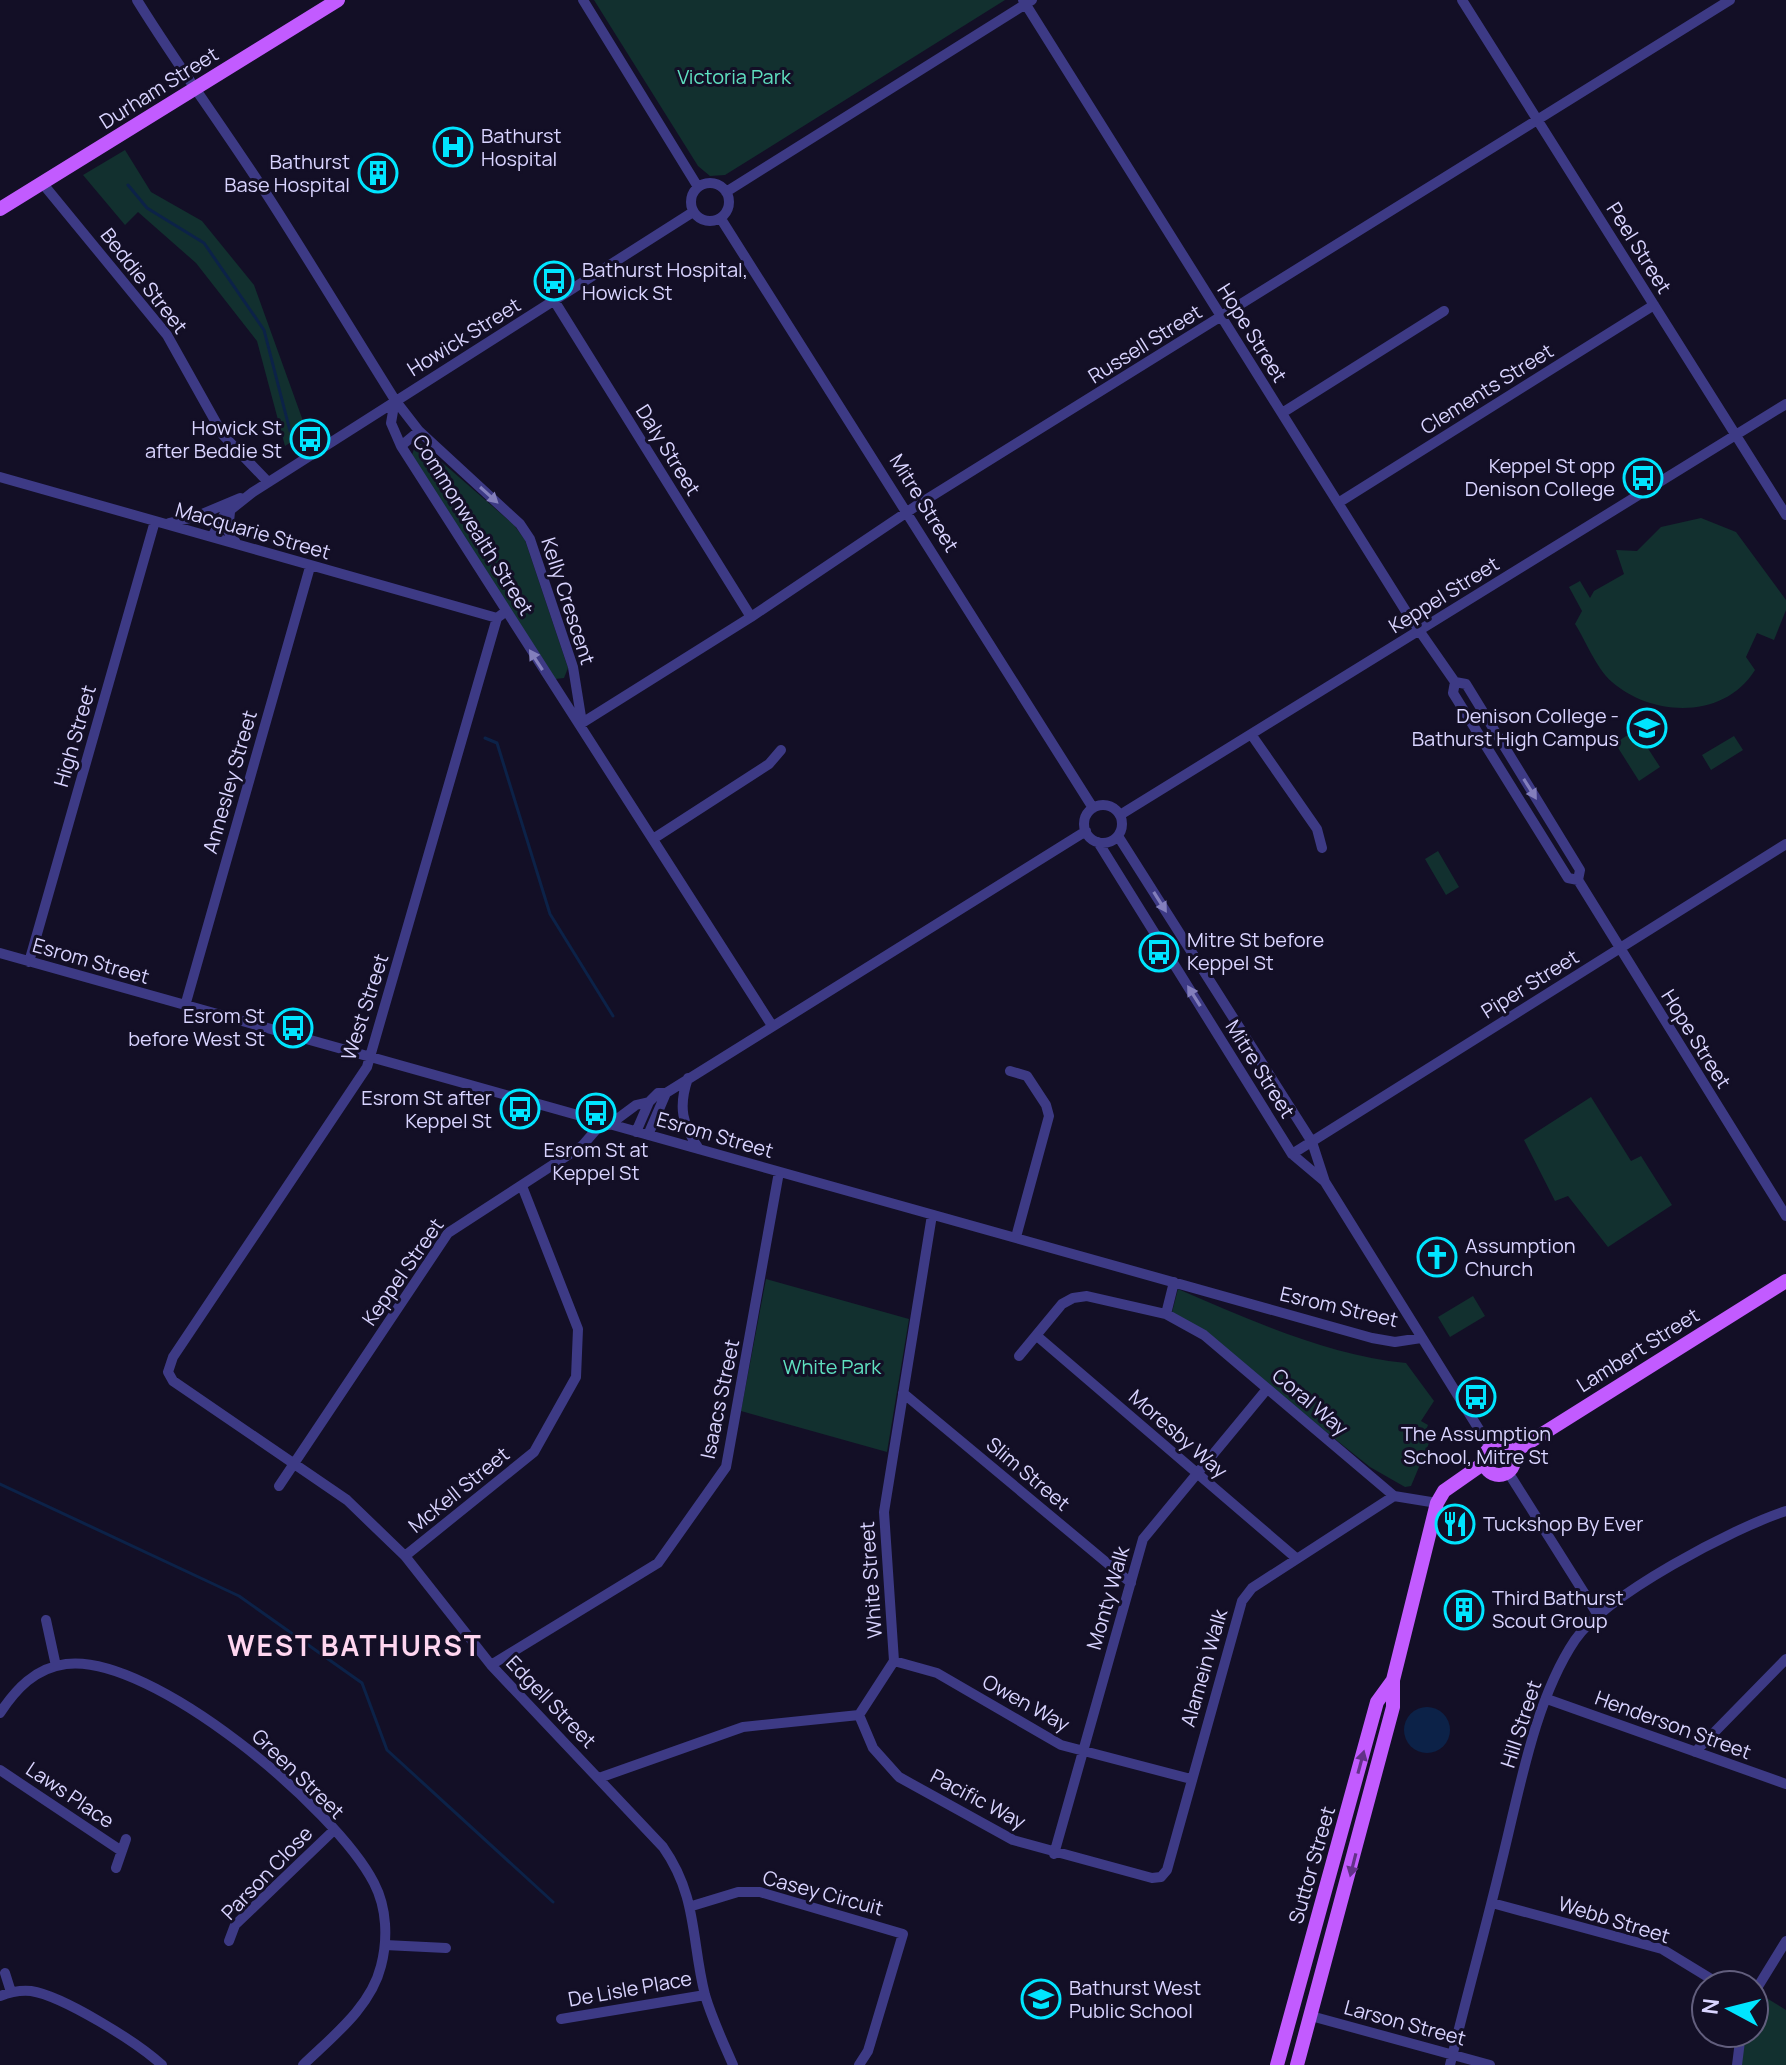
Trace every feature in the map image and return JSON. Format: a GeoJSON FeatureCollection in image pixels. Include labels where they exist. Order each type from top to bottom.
{"type":"FeatureCollection","features":[{"type":"Feature","properties":{"kind":"main road","name":"Durham Street"},"geometry":{"type":"LineString","coordinates":[[0,209],[338,0]]}},
{"type":"Feature","properties":{"kind":"main road","name":"Lambert Street"},"geometry":{"type":"LineString","coordinates":[[1512,1453],[1786,1281]]}},
{"type":"Feature","properties":{"kind":"main road"},"geometry":{"type":"LineString","coordinates":[[1437,1503],[1444,1491],[1486,1467],[1490,1447],[1505,1446],[1512,1453],[1514,1463],[1508,1472],[1500,1475],[1486,1467]]}},
{"type":"Feature","properties":{"kind":"main road","name":"Suttor Street"},"geometry":{"type":"LineString","coordinates":[[1297,2065],[1393,1707],[1393,1680],[1437,1503]]}},
{"type":"Feature","properties":{"kind":"main road","name":"Suttor Street"},"geometry":{"type":"LineString","coordinates":[[1277,2065],[1377,1702],[1393,1680]]}},
{"type":"Feature","properties":{"kind":"street","name":"Commonwealth Street"},"geometry":{"type":"LineString","coordinates":[[137,0],[270,199],[395,400],[391,423],[401,446],[501,615],[582,723],[771,1024]]}},
{"type":"Feature","properties":{"kind":"street"},"geometry":{"type":"LineString","coordinates":[[583,0],[698,187]]}},
{"type":"Feature","properties":{"kind":"street","name":"Peel Street"},"geometry":{"type":"LineString","coordinates":[[1462,0],[1786,515]]}},
{"type":"Feature","properties":{"kind":"street","name":"Russell Street"},"geometry":{"type":"LineString","coordinates":[[582,723],[751,617],[908,511],[1730,0]]}},
{"type":"Feature","properties":{"kind":"street"},"geometry":{"type":"LineString","coordinates":[[726,192],[1026,1]]}},
{"type":"Feature","properties":{"kind":"street","name":"Hope Street"},"geometry":{"type":"LineString","coordinates":[[1026,1],[1338,503],[1455,682],[1466,684],[1580,870],[1578,880],[1619,949],[1786,1216]]}},
{"type":"Feature","properties":{"kind":"street"},"geometry":{"type":"LineString","coordinates":[[713,183],[726,192],[729,206],[721,219],[702,221],[693,212],[690,199],[698,187],[713,183]]}},
{"type":"Feature","properties":{"kind":"street","name":"Beddie Street"},"geometry":{"type":"LineString","coordinates":[[43,184],[167,335],[223,435],[268,482]]}},
{"type":"Feature","properties":{"kind":"street","name":"Howick Street"},"geometry":{"type":"LineString","coordinates":[[206,536],[231,510],[268,482],[693,212]]}},
{"type":"Feature","properties":{"kind":"street","name":"Mitre Street"},"geometry":{"type":"LineString","coordinates":[[721,219],[1093,808]]}},
{"type":"Feature","properties":{"kind":"street","name":"Daly Street"},"geometry":{"type":"LineString","coordinates":[[555,302],[751,617]]}},
{"type":"Feature","properties":{"kind":"street","name":"Clements Street"},"geometry":{"type":"LineString","coordinates":[[1338,503],[1654,305]]}},
{"type":"Feature","properties":{"kind":"street"},"geometry":{"type":"LineString","coordinates":[[1282,413],[1444,311]]}},
{"type":"Feature","properties":{"kind":"street","name":"Kelly Crescent"},"geometry":{"type":"LineString","coordinates":[[395,400],[419,431],[520,524],[530,539],[573,667],[582,723]]}},
{"type":"Feature","properties":{"kind":"street","name":"Keppel Street"},"geometry":{"type":"LineString","coordinates":[[1120,815],[1253,737],[1786,404]]}},
{"type":"Feature","properties":{"kind":"street"},"geometry":{"type":"LineString","coordinates":[[401,446],[419,431]]}},
{"type":"Feature","properties":{"kind":"street","name":"Macquarie Street"},"geometry":{"type":"LineString","coordinates":[[0,477],[310,567],[501,615]]}},
{"type":"Feature","properties":{"kind":"street","name":"Howick Street"},"geometry":{"type":"LineString","coordinates":[[158,522],[185,520],[253,492]]}},
{"type":"Feature","properties":{"kind":"street"},"geometry":{"type":"LineString","coordinates":[[206,536],[213,510]]}},
{"type":"Feature","properties":{"kind":"street"},"geometry":{"type":"LineString","coordinates":[[231,510],[228,531],[239,546]]}},
{"type":"Feature","properties":{"kind":"street","name":"High Street"},"geometry":{"type":"LineString","coordinates":[[29,962],[158,522]]}},
{"type":"Feature","properties":{"kind":"street","name":"Annesley Street"},"geometry":{"type":"LineString","coordinates":[[185,1006],[310,567]]}},
{"type":"Feature","properties":{"kind":"street","name":"West Street"},"geometry":{"type":"LineString","coordinates":[[168,1372],[173,1357],[371,1059],[501,615]]}},
{"type":"Feature","properties":{"kind":"street"},"geometry":{"type":"LineString","coordinates":[[1253,737],[1317,829],[1322,848]]}},
{"type":"Feature","properties":{"kind":"street"},"geometry":{"type":"LineString","coordinates":[[653,839],[769,764],[781,750]]}},
{"type":"Feature","properties":{"kind":"street"},"geometry":{"type":"LineString","coordinates":[[1108,806],[1120,815],[1122,828],[1118,836],[1109,842],[1098,842],[1086,831],[1086,816],[1093,808],[1108,806]]}},
{"type":"Feature","properties":{"kind":"street","name":"Keppel Street"},"geometry":{"type":"LineString","coordinates":[[279,1486],[448,1233],[585,1143],[603,1123],[636,1105],[649,1102],[658,1093],[666,1093],[771,1024],[1086,831]]}},
{"type":"Feature","properties":{"kind":"street","name":"Mitre Street"},"geometry":{"type":"LineString","coordinates":[[1118,836],[1312,1142],[1325,1182],[1490,1447]]}},
{"type":"Feature","properties":{"kind":"street","name":"Mitre Street"},"geometry":{"type":"LineString","coordinates":[[1098,842],[1292,1154],[1325,1182]]}},
{"type":"Feature","properties":{"kind":"street","name":"Piper Street"},"geometry":{"type":"LineString","coordinates":[[1292,1154],[1786,844]]}},
{"type":"Feature","properties":{"kind":"street","name":"Esrom Street"},"geometry":{"type":"LineString","coordinates":[[0,953],[1372,1338],[1389,1342],[1421,1338]]}},
{"type":"Feature","properties":{"kind":"street"},"geometry":{"type":"LineString","coordinates":[[1010,1071],[1027,1076],[1046,1105],[1049,1116],[1016,1237]]}},
{"type":"Feature","properties":{"kind":"street"},"geometry":{"type":"LineString","coordinates":[[688,1078],[681,1104],[682,1117],[699,1149]]}},
{"type":"Feature","properties":{"kind":"street"},"geometry":{"type":"LineString","coordinates":[[648,1135],[666,1093]]}},
{"type":"Feature","properties":{"kind":"street"},"geometry":{"type":"LineString","coordinates":[[636,1132],[649,1102]]}},
{"type":"Feature","properties":{"kind":"street","name":"Isaacs Street"},"geometry":{"type":"LineString","coordinates":[[491,1665],[658,1563],[726,1467],[752,1337],[779,1172]]}},
{"type":"Feature","properties":{"kind":"street","name":"McKell Street"},"geometry":{"type":"LineString","coordinates":[[405,1556],[534,1452],[576,1377],[578,1329],[522,1186]]}},
{"type":"Feature","properties":{"kind":"street","name":"White Street"},"geometry":{"type":"LineString","coordinates":[[859,1715],[894,1661],[884,1512],[932,1215]]}},
{"type":"Feature","properties":{"kind":"street"},"geometry":{"type":"LineString","coordinates":[[1166,1314],[1174,1282]]}},
{"type":"Feature","properties":{"kind":"street","name":"Coral Way"},"geometry":{"type":"LineString","coordinates":[[1019,1356],[1062,1304],[1073,1298],[1087,1296],[1166,1314],[1204,1335],[1394,1496]]}},
{"type":"Feature","properties":{"kind":"street","name":"Moresby Way"},"geometry":{"type":"LineString","coordinates":[[1037,1336],[1296,1558]]}},
{"type":"Feature","properties":{"kind":"street","name":"Edgell Street"},"geometry":{"type":"LineString","coordinates":[[168,1372],[173,1381],[347,1500],[405,1556],[491,1665],[663,1847],[675,1864],[692,1906],[705,1995],[733,2065]]}},
{"type":"Feature","properties":{"kind":"street","name":"Monty Walk"},"geometry":{"type":"LineString","coordinates":[[1054,1854],[1143,1539],[1267,1389]]}},
{"type":"Feature","properties":{"kind":"street","name":"Slim Street"},"geometry":{"type":"LineString","coordinates":[[903,1393],[1131,1583]]}},
{"type":"Feature","properties":{"kind":"street"},"geometry":{"type":"LineString","coordinates":[[1508,1472],[1598,1615]]}},
{"type":"Feature","properties":{"kind":"street"},"geometry":{"type":"LineString","coordinates":[[1394,1496],[1437,1503]]}},
{"type":"Feature","properties":{"kind":"street","name":"Alamein Walk"},"geometry":{"type":"LineString","coordinates":[[1161,1877],[1167,1870],[1242,1601],[1252,1588],[1394,1496]]}},
{"type":"Feature","properties":{"kind":"street","name":"Hill Street"},"geometry":{"type":"LineString","coordinates":[[1451,2060],[1547,1699],[1557,1672],[1577,1638],[1598,1615],[1711,1542],[1754,1521],[1786,1511]]}},
{"type":"Feature","properties":{"kind":"street"},"geometry":{"type":"LineString","coordinates":[[0,1713],[28,1680],[56,1666],[46,1620]]}},
{"type":"Feature","properties":{"kind":"street"},"geometry":{"type":"LineString","coordinates":[[1695,1752],[1786,1659]]}},
{"type":"Feature","properties":{"kind":"street","name":"Owen Way"},"geometry":{"type":"LineString","coordinates":[[894,1661],[937,1673],[1061,1745],[1191,1779]]}},
{"type":"Feature","properties":{"kind":"street","name":"Green Street"},"geometry":{"type":"LineString","coordinates":[[56,1666],[83,1663],[116,1671],[201,1715],[260,1758],[333,1831],[374,1883],[383,1910],[385,1945],[378,1976],[366,1998],[303,2065]]}},
{"type":"Feature","properties":{"kind":"street","name":"Henderson Street"},"geometry":{"type":"LineString","coordinates":[[1547,1699],[1786,1784]]}},
{"type":"Feature","properties":{"kind":"street"},"geometry":{"type":"LineString","coordinates":[[599,1778],[743,1727],[859,1715]]}},
{"type":"Feature","properties":{"kind":"street","name":"Pacific Way"},"geometry":{"type":"LineString","coordinates":[[859,1715],[873,1748],[899,1777],[1013,1840],[1054,1854],[1152,1878],[1161,1877]]}},
{"type":"Feature","properties":{"kind":"street","name":"Laws Place"},"geometry":{"type":"LineString","coordinates":[[0,1770],[120,1850]]}},
{"type":"Feature","properties":{"kind":"street","name":"Parson Close"},"geometry":{"type":"LineString","coordinates":[[229,1941],[235,1925],[333,1831]]}},
{"type":"Feature","properties":{"kind":"street","name":"Laws Place"},"geometry":{"type":"LineString","coordinates":[[116,1868],[126,1839]]}},
{"type":"Feature","properties":{"kind":"street","name":"Casey Circuit"},"geometry":{"type":"LineString","coordinates":[[692,1906],[738,1892],[760,1892],[903,1934],[868,2051],[859,2065]]}},
{"type":"Feature","properties":{"kind":"street","name":"Webb Street"},"geometry":{"type":"LineString","coordinates":[[1492,1903],[1662,1949],[1695,1969]]}},
{"type":"Feature","properties":{"kind":"street"},"geometry":{"type":"LineString","coordinates":[[1769,1969],[1786,1941]]}},
{"type":"Feature","properties":{"kind":"street"},"geometry":{"type":"LineString","coordinates":[[385,1945],[446,1948]]}},
{"type":"Feature","properties":{"kind":"street"},"geometry":{"type":"LineString","coordinates":[[5,1973],[5,1994],[34,1992],[49,1997],[133,2042],[162,2065]]}},
{"type":"Feature","properties":{"kind":"street","name":"De Lisle Place"},"geometry":{"type":"LineString","coordinates":[[561,2019],[705,1995]]}},
{"type":"Feature","properties":{"kind":"street","name":"Larson Street"},"geometry":{"type":"LineString","coordinates":[[1311,2016],[1451,2060],[1490,2065]]}},
{"type":"Feature","properties":{"kind":"green space","name":"Victoria Park"},"geometry":{"type":"Polygon","coordinates":[[[594,0],[1005,0],[725,175],[710,176],[698,166],[594,0]]]}},
{"type":"Feature","properties":{"kind":"green space"},"geometry":{"type":"Polygon","coordinates":[[[125,150],[151,192],[202,221],[254,285],[307,432],[285,446],[257,341],[196,263],[138,212],[125,225],[83,175],[125,150]]]}},
{"type":"Feature","properties":{"kind":"green space"},"geometry":{"type":"Polygon","coordinates":[[[421,444],[514,525],[525,540],[568,668],[564,678],[555,679],[412,455],[415,446],[421,444]]]}},
{"type":"Feature","properties":{"kind":"green space"},"geometry":{"type":"Polygon","coordinates":[[[1701,518],[1736,532],[1786,600],[1786,610],[1774,640],[1757,633],[1746,657],[1755,670],[1742,686],[1725,698],[1707,705],[1667,707],[1628,694],[1606,676],[1575,624],[1582,611],[1569,587],[1580,581],[1590,598],[1594,591],[1624,574],[1616,550],[1637,551],[1661,527],[1701,518]]]}},
{"type":"Feature","properties":{"kind":"green space"},"geometry":{"type":"Polygon","coordinates":[[[1636,730],[1660,767],[1639,781],[1615,743],[1636,730]]]}},
{"type":"Feature","properties":{"kind":"green space"},"geometry":{"type":"Polygon","coordinates":[[[1734,736],[1743,750],[1711,770],[1702,755],[1734,736]]]}},
{"type":"Feature","properties":{"kind":"green space"},"geometry":{"type":"Polygon","coordinates":[[[1438,851],[1459,887],[1446,895],[1425,859],[1438,851]]]}},
{"type":"Feature","properties":{"kind":"green space"},"geometry":{"type":"Polygon","coordinates":[[[1591,1097],[1631,1161],[1641,1156],[1672,1205],[1608,1247],[1568,1196],[1555,1201],[1524,1140],[1591,1097]]]}},
{"type":"Feature","properties":{"kind":"green space","name":"White Park"},"geometry":{"type":"Polygon","coordinates":[[[766,1279],[909,1319],[887,1452],[741,1411],[766,1279]]]}},
{"type":"Feature","properties":{"kind":"green space"},"geometry":{"type":"Polygon","coordinates":[[[1178,1289],[1318,1344],[1376,1359],[1406,1363],[1434,1401],[1421,1421],[1428,1425],[1425,1433],[1432,1436],[1411,1486],[1405,1487],[1370,1467],[1189,1322],[1171,1316],[1178,1289]]]}},
{"type":"Feature","properties":{"kind":"green space"},"geometry":{"type":"Polygon","coordinates":[[[1473,1296],[1485,1316],[1450,1337],[1438,1317],[1473,1296]]]}},
{"type":"Feature","properties":{"kind":"green space"},"geometry":{"type":"Polygon","coordinates":[[[1770,2000],[1786,2010],[1786,2065],[1737,2065],[1739,2049],[1770,2049],[1770,2000]]]}},
{"type":"Feature","properties":{"kind":"water"},"geometry":{"type":"Polygon","coordinates":[[[1427,1707],[1444,1713],[1450,1730],[1444,1747],[1427,1753],[1410,1747],[1404,1730],[1410,1713],[1427,1707]]]}},
{"type":"Feature","properties":{"kind":"waterway"},"geometry":{"type":"LineString","coordinates":[[128,185],[147,208],[204,243],[264,330],[290,431]]}},
{"type":"Feature","properties":{"kind":"waterway"},"geometry":{"type":"LineString","coordinates":[[485,738],[497,743],[550,914],[613,1016]]}},
{"type":"Feature","properties":{"kind":"waterway"},"geometry":{"type":"LineString","coordinates":[[0,1484],[239,1596],[362,1683],[387,1750],[553,1902]]}},
{"type":"Feature","properties":{"kind":"place","name":"Bathurst Hospital"},"geometry":{"type":"Point","coordinates":[453,147]}},
{"type":"Feature","properties":{"kind":"place","name":"Bathurst Base Hospital"},"geometry":{"type":"Point","coordinates":[378,173]}},
{"type":"Feature","properties":{"kind":"place","name":"Bathurst Hospital, Howick St"},"geometry":{"type":"Point","coordinates":[554,281]}},
{"type":"Feature","properties":{"kind":"place","name":"Howick St after Beddie St"},"geometry":{"type":"Point","coordinates":[310,439]}},
{"type":"Feature","properties":{"kind":"place","name":"Keppel St opp Denison College"},"geometry":{"type":"Point","coordinates":[1643,478]}},
{"type":"Feature","properties":{"kind":"place","name":"Denison College - Bathurst High Campus"},"geometry":{"type":"Point","coordinates":[1647,728]}},
{"type":"Feature","properties":{"kind":"place","name":"Mitre St before Keppel St"},"geometry":{"type":"Point","coordinates":[1159,952]}},
{"type":"Feature","properties":{"kind":"place","name":"Esrom St before West St"},"geometry":{"type":"Point","coordinates":[293,1028]}},
{"type":"Feature","properties":{"kind":"place","name":"Esrom St after Keppel St"},"geometry":{"type":"Point","coordinates":[520,1109]}},
{"type":"Feature","properties":{"kind":"place","name":"Esrom St at Keppel St"},"geometry":{"type":"Point","coordinates":[596,1113]}},
{"type":"Feature","properties":{"kind":"place","name":"Assumption Church"},"geometry":{"type":"Point","coordinates":[1437,1257]}},
{"type":"Feature","properties":{"kind":"place","name":"The Assumption School, Mitre St"},"geometry":{"type":"Point","coordinates":[1476,1397]}},
{"type":"Feature","properties":{"kind":"place","name":"Tuckshop By Ever"},"geometry":{"type":"Point","coordinates":[1455,1524]}},
{"type":"Feature","properties":{"kind":"place","name":"Third Bathurst Scout Group"},"geometry":{"type":"Point","coordinates":[1464,1610]}},
{"type":"Feature","properties":{"kind":"place","name":"Bathurst West Public School"},"geometry":{"type":"Point","coordinates":[1041,1999]}},
{"type":"Feature","properties":{"kind":"district","name":"WEST BATHURST"},"geometry":{"type":"Point","coordinates":[355,1646]}}]}
